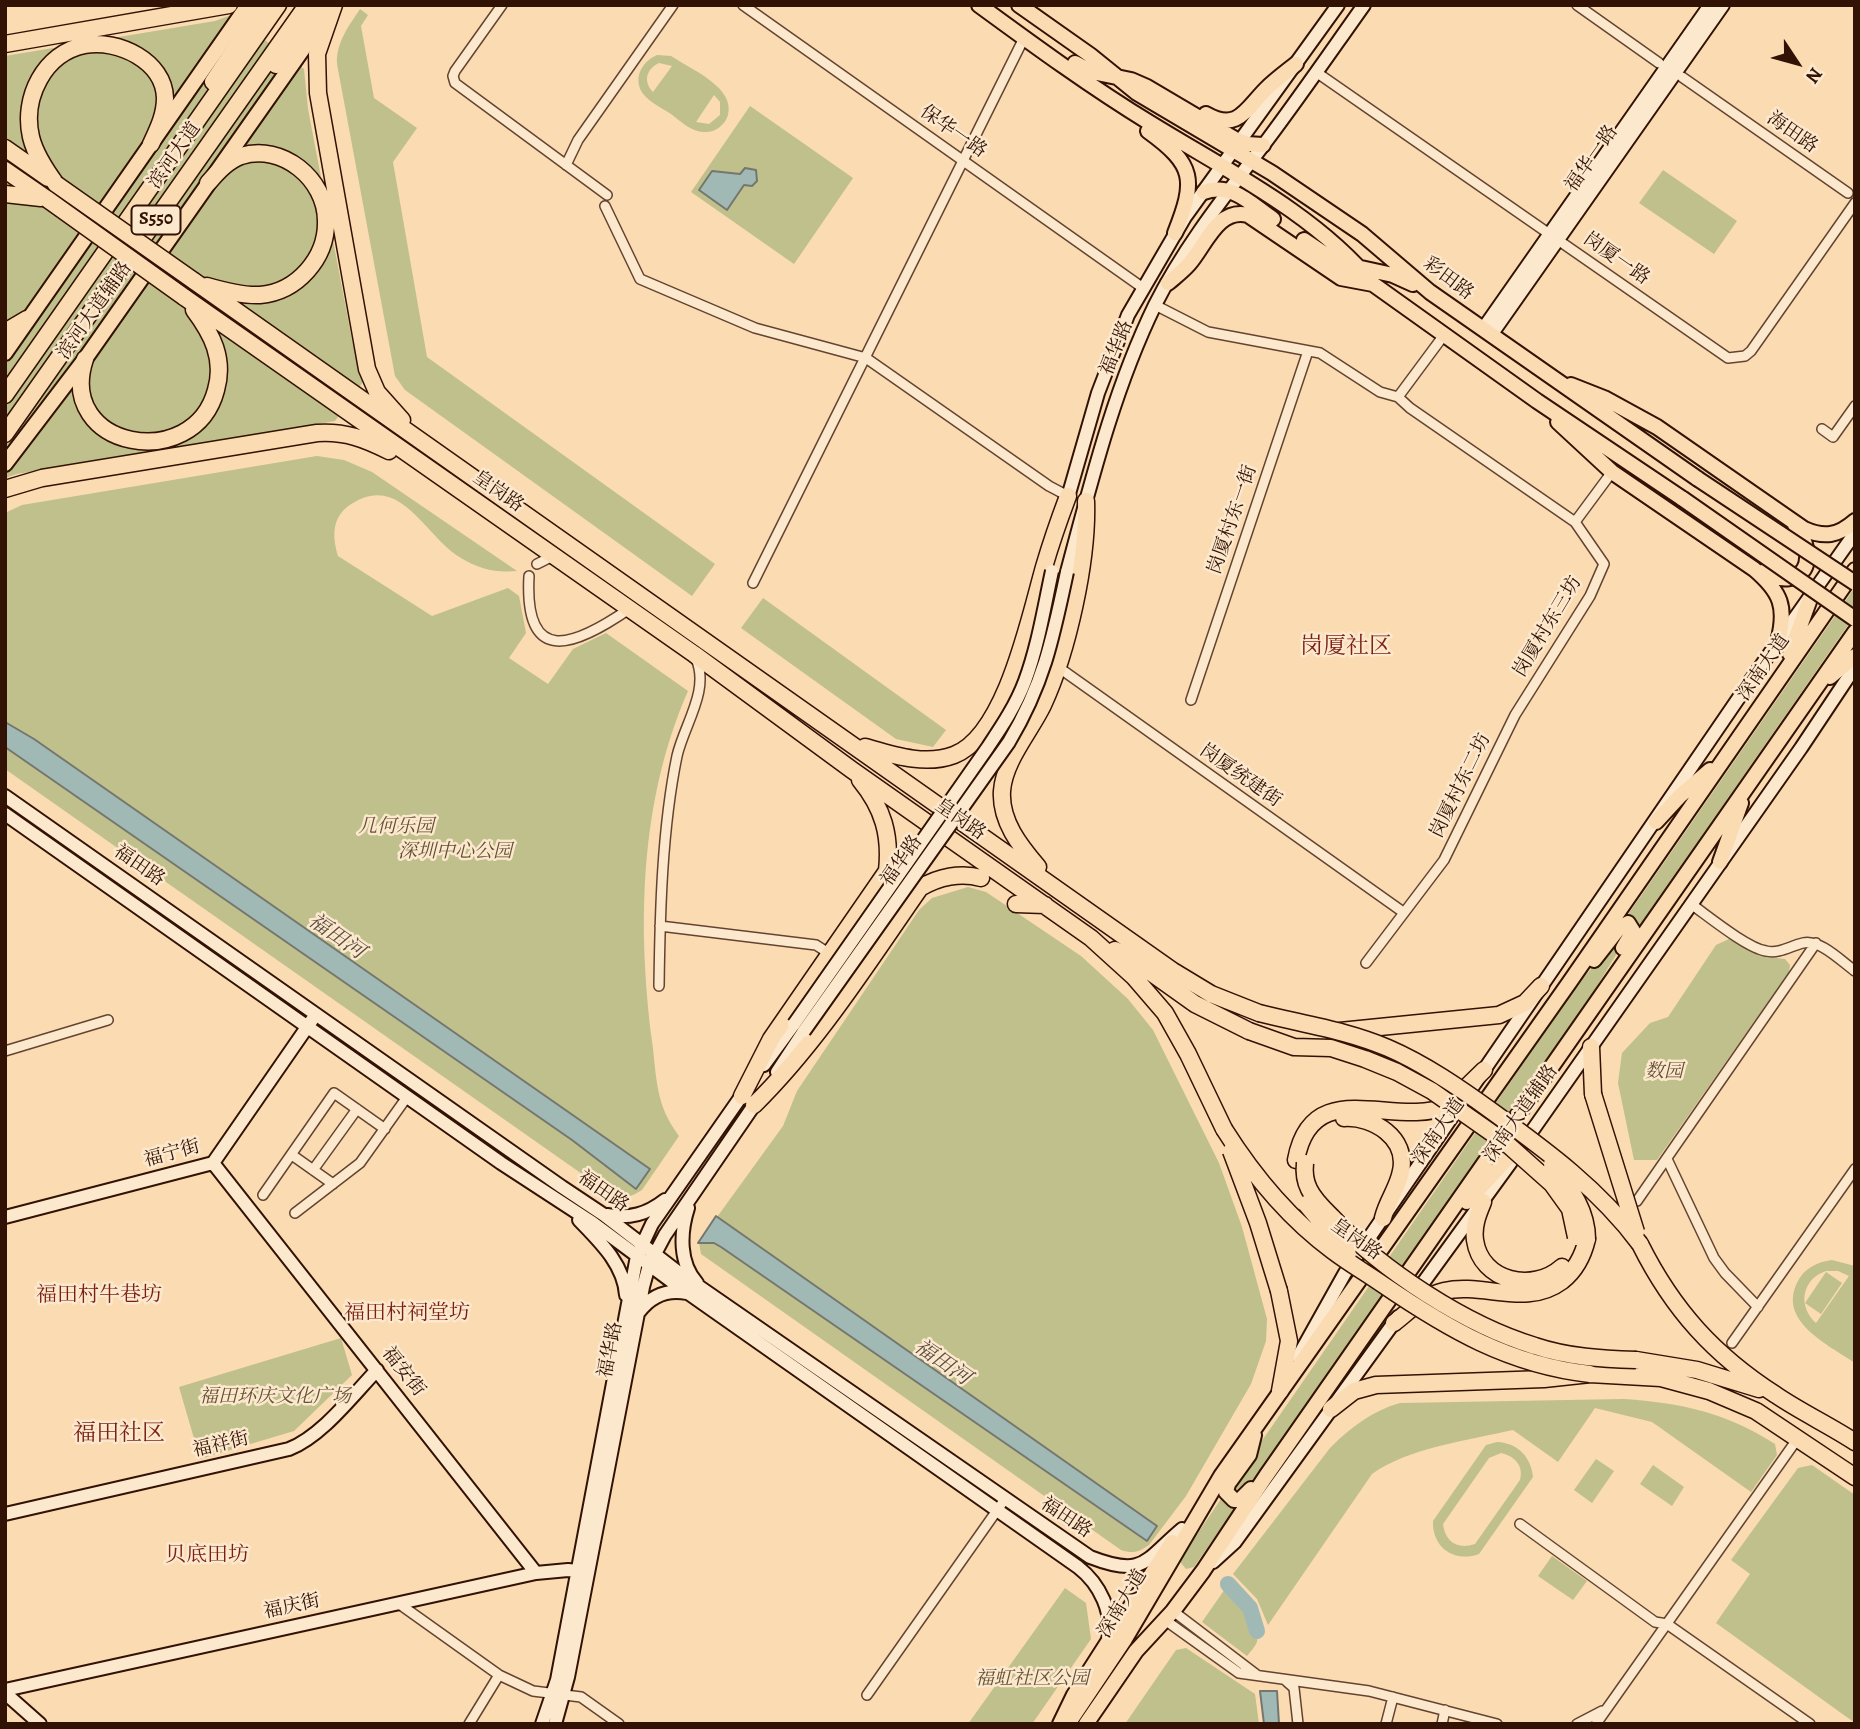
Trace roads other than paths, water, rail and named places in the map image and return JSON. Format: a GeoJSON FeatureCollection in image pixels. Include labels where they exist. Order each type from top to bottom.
{"type":"FeatureCollection","features":[{"type":"Feature","properties":{"kind":"highway"},"geometry":{"type":"LineString","coordinates":[[5,44],[229,5]]}},
{"type":"Feature","properties":{"kind":"highway"},"geometry":{"type":"LineString","coordinates":[[179,146],[216,77],[264,5]]}},
{"type":"Feature","properties":{"kind":"highway","name":"滨河大道"},"geometry":{"type":"LineString","coordinates":[[5,395],[278,5]]}},
{"type":"Feature","properties":{"kind":"highway","name":"滨河大道"},"geometry":{"type":"LineString","coordinates":[[5,434],[307,5]]}},
{"type":"Feature","properties":{"kind":"highway"},"geometry":{"type":"LineString","coordinates":[[213,139],[292,46],[322,5]]}},
{"type":"Feature","properties":{"kind":"highway"},"geometry":{"type":"LineString","coordinates":[[334,5],[317,54],[316,79],[367,369],[377,392],[386,404],[448,462]]}},
{"type":"Feature","properties":{"kind":"highway"},"geometry":{"type":"LineString","coordinates":[[56,184],[35,150],[29,110],[42,73],[61,55],[73,49],[93,44],[117,47],[134,53],[154,70],[162,84],[165,100],[163,117],[151,144]]}},
{"type":"Feature","properties":{"kind":"highway","name":"皇岗路"},"geometry":{"type":"LineString","coordinates":[[5,148],[1189,982],[1223,1000],[1259,1013],[1340,1031],[1388,1048],[1420,1064],[1533,1138],[1591,1189],[1619,1218],[1640,1244],[1676,1306],[1714,1347],[1775,1395],[1855,1442]]}},
{"type":"Feature","properties":{"kind":"highway"},"geometry":{"type":"LineString","coordinates":[[194,281],[232,293],[259,295],[274,292],[299,279],[308,270],[316,258],[325,234],[325,210],[317,188],[302,170],[283,158],[262,153],[239,156],[219,170],[208,183]]}},
{"type":"Feature","properties":{"kind":"highway","name":"皇岗路"},"geometry":{"type":"LineString","coordinates":[[5,170],[694,654],[852,770],[1091,938],[1134,976],[1165,1013],[1223,1129],[1253,1173],[1289,1214],[1334,1252],[1428,1314],[1490,1348],[1540,1366],[1590,1374],[1661,1378],[1709,1391],[1756,1411],[1855,1477]]}},
{"type":"Feature","properties":{"kind":"highway"},"geometry":{"type":"LineString","coordinates":[[5,194],[47,199]]}},
{"type":"Feature","properties":{"kind":"highway"},"geometry":{"type":"LineString","coordinates":[[85,359],[79,384],[81,397],[94,420],[105,429],[117,436],[145,442],[173,438],[187,431],[208,411],[220,371],[216,346],[184,297]]}},
{"type":"Feature","properties":{"kind":"highway"},"geometry":{"type":"LineString","coordinates":[[5,332],[27,319]]}},
{"type":"Feature","properties":{"kind":"highway"},"geometry":{"type":"LineString","coordinates":[[5,489],[42,478],[329,432],[355,436],[425,466]]}},
{"type":"Feature","properties":{"kind":"highway"},"geometry":{"type":"LineString","coordinates":[[1015,755],[1010,760],[999,763],[987,760],[979,751],[978,739],[1003,695],[1017,663],[1048,553],[1068,496]]}},
{"type":"Feature","properties":{"kind":"highway"},"geometry":{"type":"LineString","coordinates":[[1053,885],[1018,842],[1004,812],[1002,800],[1004,778],[1042,706],[1058,667],[1084,550],[1086,501]]}},
{"type":"Feature","properties":{"kind":"highway"},"geometry":{"type":"LineString","coordinates":[[852,744],[919,759],[939,758],[966,748],[981,733]]}},
{"type":"Feature","properties":{"kind":"highway"},"geometry":{"type":"LineString","coordinates":[[748,1100],[771,1039],[887,871],[889,838],[885,823],[871,796],[852,770]]}},
{"type":"Feature","properties":{"kind":"highway"},"geometry":{"type":"LineString","coordinates":[[748,1100],[782,1078],[920,888],[961,875],[981,878]]}},
{"type":"Feature","properties":{"kind":"highway"},"geometry":{"type":"LineString","coordinates":[[880,884],[891,881],[902,886],[908,896],[907,907]]}},
{"type":"Feature","properties":{"kind":"highway"},"geometry":{"type":"LineString","coordinates":[[1016,904],[1046,905]]}},
{"type":"Feature","properties":{"kind":"highway"},"geometry":{"type":"LineString","coordinates":[[1091,938],[1136,962],[1208,1011],[1249,1031],[1294,1047],[1331,1048],[1365,1059],[1432,1091],[1506,1143],[1552,1184],[1570,1209],[1581,1238]]}},
{"type":"Feature","properties":{"kind":"highway"},"geometry":{"type":"LineString","coordinates":[[1340,1031],[1507,1013],[1525,1003],[1541,986]]}},
{"type":"Feature","properties":{"kind":"highway"},"geometry":{"type":"LineString","coordinates":[[1591,1047],[1593,1094],[1640,1244]]}},
{"type":"Feature","properties":{"kind":"highway"},"geometry":{"type":"LineString","coordinates":[[1358,1267],[1304,1201],[1296,1181],[1304,1134],[1323,1116],[1349,1108],[1424,1112],[1440,1110],[1484,1070]]}},
{"type":"Feature","properties":{"kind":"highway"},"geometry":{"type":"LineString","coordinates":[[1383,1218],[1402,1164],[1397,1146],[1377,1124],[1358,1118],[1330,1122],[1314,1135],[1300,1162],[1309,1189],[1346,1232],[1393,1270],[1454,1310],[1505,1335],[1538,1347],[1586,1357],[1636,1360],[1697,1370],[1775,1395]]}},
{"type":"Feature","properties":{"kind":"highway"},"geometry":{"type":"LineString","coordinates":[[1223,1129],[1258,1223],[1279,1291],[1289,1341],[1280,1391]]}},
{"type":"Feature","properties":{"kind":"highway"},"geometry":{"type":"LineString","coordinates":[[1394,1323],[1425,1299],[1442,1291],[1461,1289],[1519,1294],[1549,1289],[1566,1278],[1577,1265],[1586,1222],[1576,1197],[1533,1138]]}},
{"type":"Feature","properties":{"kind":"highway"},"geometry":{"type":"LineString","coordinates":[[1483,1202],[1475,1230],[1476,1246],[1490,1268],[1513,1281],[1528,1282],[1553,1275],[1581,1238]]}},
{"type":"Feature","properties":{"kind":"highway"},"geometry":{"type":"LineString","coordinates":[[1331,1409],[1360,1389],[1385,1384],[1544,1379],[1590,1374]]}},
{"type":"Feature","properties":{"kind":"main road"},"geometry":{"type":"LineString","coordinates":[[5,353],[248,5]]}},
{"type":"Feature","properties":{"kind":"main road","name":"滨河大道辅路"},"geometry":{"type":"LineString","coordinates":[[5,464],[85,359],[334,5]]}},
{"type":"Feature","properties":{"kind":"main road"},"geometry":{"type":"LineString","coordinates":[[979,5],[1122,105],[1239,176],[1341,248],[1373,284],[1537,401],[1855,619]]}},
{"type":"Feature","properties":{"kind":"main road","name":"彩田路"},"geometry":{"type":"LineString","coordinates":[[1018,5],[1156,105],[1238,147],[1251,161],[1362,234],[1430,292],[1698,479],[1855,583]]}},
{"type":"Feature","properties":{"kind":"main road"},"geometry":{"type":"LineString","coordinates":[[1033,5],[1047,25]]}},
{"type":"Feature","properties":{"kind":"main road","name":"福华路"},"geometry":{"type":"LineString","coordinates":[[799,1028],[988,747],[1025,682],[1035,650],[1068,496],[1098,393],[1128,315],[1175,233],[1338,5]]}},
{"type":"Feature","properties":{"kind":"main road","name":"福华路"},"geometry":{"type":"LineString","coordinates":[[583,1571],[627,1306],[640,1250],[652,1224],[748,1100],[1001,754],[1022,720],[1045,666],[1086,501],[1117,400],[1155,305],[1210,215],[1364,5]]}},
{"type":"Feature","properties":{"kind":"main road","name":"福华一路"},"geometry":{"type":"LineString","coordinates":[[1554,237],[1710,5]]}},
{"type":"Feature","properties":{"kind":"main road","name":"福华一路"},"geometry":{"type":"LineString","coordinates":[[1487,332],[1723,5]]}},
{"type":"Feature","properties":{"kind":"main road"},"geometry":{"type":"LineString","coordinates":[[1030,42],[1050,49],[1093,72],[1117,76]]}},
{"type":"Feature","properties":{"kind":"main road"},"geometry":{"type":"LineString","coordinates":[[1090,55],[1154,82],[1208,116],[1224,121],[1233,120],[1246,113],[1262,93],[1296,64]]}},
{"type":"Feature","properties":{"kind":"main road"},"geometry":{"type":"LineString","coordinates":[[1122,105],[1145,129],[1175,151],[1181,159],[1188,180],[1188,193],[1175,233]]}},
{"type":"Feature","properties":{"kind":"main road"},"geometry":{"type":"LineString","coordinates":[[1238,147],[1263,145]]}},
{"type":"Feature","properties":{"kind":"main road"},"geometry":{"type":"LineString","coordinates":[[1204,192],[1217,188],[1229,190],[1338,263],[1393,275],[1430,292]]}},
{"type":"Feature","properties":{"kind":"main road"},"geometry":{"type":"LineString","coordinates":[[1168,283],[1189,264],[1219,223],[1236,214],[1244,214],[1254,217],[1340,278],[1373,284]]}},
{"type":"Feature","properties":{"kind":"main road"},"geometry":{"type":"LineString","coordinates":[[1426,321],[1409,300],[1413,293],[1445,312],[1469,319]]}},
{"type":"Feature","properties":{"kind":"main road"},"geometry":{"type":"LineString","coordinates":[[1556,379],[1635,414],[1794,524],[1813,533],[1828,536],[1855,521]]}},
{"type":"Feature","properties":{"kind":"main road"},"geometry":{"type":"LineString","coordinates":[[1537,401],[1612,472],[1768,581],[1779,596],[1782,613],[1778,642]]}},
{"type":"Feature","properties":{"kind":"main road"},"geometry":{"type":"LineString","coordinates":[[1754,569],[1779,579],[1799,575],[1808,558],[1808,548],[1794,524]]}},
{"type":"Feature","properties":{"kind":"main road"},"geometry":{"type":"LineString","coordinates":[[1280,1391],[1345,1273],[1855,533]]}},
{"type":"Feature","properties":{"kind":"main road","name":"深南大道"},"geometry":{"type":"LineString","coordinates":[[1068,1724],[1125,1639],[1201,1510],[1256,1426],[1569,983],[1855,570]]}},
{"type":"Feature","properties":{"kind":"main road"},"geometry":{"type":"LineString","coordinates":[[1777,682],[1811,596]]}},
{"type":"Feature","properties":{"kind":"main road","name":"深南大道"},"geometry":{"type":"LineString","coordinates":[[1086,1724],[1136,1651],[1169,1615],[1203,1571],[1266,1476],[1855,632]]}},
{"type":"Feature","properties":{"kind":"main road"},"geometry":{"type":"LineString","coordinates":[[1813,692],[1855,656]]}},
{"type":"Feature","properties":{"kind":"main road","name":"深南大道辅路"},"geometry":{"type":"LineString","coordinates":[[1203,1571],[1235,1542],[1483,1202],[1533,1138],[1591,1047],[1855,667]]}},
{"type":"Feature","properties":{"kind":"main road"},"geometry":{"type":"LineString","coordinates":[[1824,713],[1855,682]]}},
{"type":"Feature","properties":{"kind":"main road"},"geometry":{"type":"LineString","coordinates":[[1656,822],[1686,791],[1725,758]]}},
{"type":"Feature","properties":{"kind":"main road"},"geometry":{"type":"LineString","coordinates":[[1720,862],[1747,786]]}},
{"type":"Feature","properties":{"kind":"main road","name":"福田路"},"geometry":{"type":"LineString","coordinates":[[5,796],[604,1214],[690,1294],[1001,1505],[1090,1557],[1116,1566],[1133,1567],[1146,1563],[1182,1529]]}},
{"type":"Feature","properties":{"kind":"main road","name":"福田路"},"geometry":{"type":"LineString","coordinates":[[5,814],[168,931],[569,1209],[640,1250]]}},
{"type":"Feature","properties":{"kind":"main road"},"geometry":{"type":"LineString","coordinates":[[1569,983],[1595,959],[1622,925],[1631,925],[1633,932],[1609,970],[1596,1002]]}},
{"type":"Feature","properties":{"kind":"main road","name":"福宁街"},"geometry":{"type":"LineString","coordinates":[[5,1217],[213,1163],[316,1014]]}},
{"type":"Feature","properties":{"kind":"main road","name":"福华路"},"geometry":{"type":"LineString","coordinates":[[555,1724],[558,1695],[583,1571],[652,1260],[748,1100]]}},
{"type":"Feature","properties":{"kind":"main road"},"geometry":{"type":"LineString","coordinates":[[1431,1242],[1533,1138]]}},
{"type":"Feature","properties":{"kind":"main road","name":"福安街"},"geometry":{"type":"LineString","coordinates":[[213,1163],[536,1573]]}},
{"type":"Feature","properties":{"kind":"main road"},"geometry":{"type":"LineString","coordinates":[[604,1214],[635,1216],[647,1212],[673,1194]]}},
{"type":"Feature","properties":{"kind":"main road"},"geometry":{"type":"LineString","coordinates":[[692,1195],[686,1213],[682,1242],[688,1270],[705,1291]]}},
{"type":"Feature","properties":{"kind":"main road"},"geometry":{"type":"LineString","coordinates":[[569,1209],[601,1243],[613,1261],[626,1289],[627,1306]]}},
{"type":"Feature","properties":{"kind":"main road","name":"福田路"},"geometry":{"type":"LineString","coordinates":[[652,1260],[705,1291],[802,1356],[1001,1505],[1093,1580],[1110,1623],[1108,1641]]}},
{"type":"Feature","properties":{"kind":"main road"},"geometry":{"type":"LineString","coordinates":[[638,1316],[645,1304],[660,1295],[676,1291],[690,1294]]}},
{"type":"Feature","properties":{"kind":"main road","name":"福祥街"},"geometry":{"type":"LineString","coordinates":[[5,1514],[289,1449],[304,1442],[317,1431],[377,1370]]}},
{"type":"Feature","properties":{"kind":"main road"},"geometry":{"type":"LineString","coordinates":[[1256,1426],[1249,1455],[1228,1484],[1226,1492],[1234,1500],[1240,1500],[1266,1476]]}},
{"type":"Feature","properties":{"kind":"main road"},"geometry":{"type":"LineString","coordinates":[[1060,1724],[1074,1695],[1108,1641],[1182,1529],[1201,1510]]}},
{"type":"Feature","properties":{"kind":"main road","name":"福庆街"},"geometry":{"type":"LineString","coordinates":[[5,1691],[536,1573],[583,1571]]}},
{"type":"Feature","properties":{"kind":"main road"},"geometry":{"type":"LineString","coordinates":[[5,1691],[40,1724]]}},
{"type":"Feature","properties":{"kind":"main road","name":"福华路"},"geometry":{"type":"LineString","coordinates":[[542,1724],[558,1695]]}},
{"type":"Feature","properties":{"kind":"street"},"geometry":{"type":"LineString","coordinates":[[502,5],[455,71],[453,76],[459,88],[607,195]]}},
{"type":"Feature","properties":{"kind":"street"},"geometry":{"type":"LineString","coordinates":[[566,165],[578,140],[673,5]]}},
{"type":"Feature","properties":{"kind":"street","name":"保华一路"},"geometry":{"type":"LineString","coordinates":[[743,5],[1143,288]]}},
{"type":"Feature","properties":{"kind":"street"},"geometry":{"type":"LineString","coordinates":[[1577,5],[1659,63]]}},
{"type":"Feature","properties":{"kind":"street"},"geometry":{"type":"LineString","coordinates":[[753,583],[963,161],[1030,42]]}},
{"type":"Feature","properties":{"kind":"street","name":"岗厦一路"},"geometry":{"type":"LineString","coordinates":[[1316,72],[1720,354],[1733,358],[1745,356],[1751,351],[1855,203]]}},
{"type":"Feature","properties":{"kind":"street","name":"海田路"},"geometry":{"type":"LineString","coordinates":[[1682,77],[1848,193]]}},
{"type":"Feature","properties":{"kind":"street"},"geometry":{"type":"LineString","coordinates":[[605,206],[640,279],[755,328],[866,358],[1037,478],[1068,496]]}},
{"type":"Feature","properties":{"kind":"street"},"geometry":{"type":"LineString","coordinates":[[1155,305],[1208,332],[1320,354],[1380,392],[1398,397],[1421,416],[1575,522],[1612,472]]}},
{"type":"Feature","properties":{"kind":"street"},"geometry":{"type":"LineString","coordinates":[[1398,397],[1444,335]]}},
{"type":"Feature","properties":{"kind":"street","name":"岗厦村东一街"},"geometry":{"type":"LineString","coordinates":[[1191,700],[1308,351]]}},
{"type":"Feature","properties":{"kind":"street"},"geometry":{"type":"LineString","coordinates":[[1822,429],[1833,436],[1855,406]]}},
{"type":"Feature","properties":{"kind":"street","name":"岗厦村东三坊"},"geometry":{"type":"LineString","coordinates":[[1515,715],[1590,596],[1604,564],[1575,522]]}},
{"type":"Feature","properties":{"kind":"street"},"geometry":{"type":"LineString","coordinates":[[529,576],[528,604],[531,620],[541,632],[555,641],[562,642],[586,636],[629,609]]}},
{"type":"Feature","properties":{"kind":"street"},"geometry":{"type":"LineString","coordinates":[[659,986],[660,926],[670,804],[677,756],[701,681],[694,654]]}},
{"type":"Feature","properties":{"kind":"street","name":"岗厦统建街"},"geometry":{"type":"LineString","coordinates":[[1058,667],[1403,912]]}},
{"type":"Feature","properties":{"kind":"street","name":"岗厦村东二坊"},"geometry":{"type":"LineString","coordinates":[[1366,963],[1444,860],[1515,715]]}},
{"type":"Feature","properties":{"kind":"street"},"geometry":{"type":"LineString","coordinates":[[1691,904],[1754,947],[1764,951],[1786,950],[1805,942],[1816,943],[1855,971]]}},
{"type":"Feature","properties":{"kind":"street"},"geometry":{"type":"LineString","coordinates":[[660,926],[816,945],[830,954]]}},
{"type":"Feature","properties":{"kind":"street"},"geometry":{"type":"LineString","coordinates":[[1637,1201],[1816,943]]}},
{"type":"Feature","properties":{"kind":"street"},"geometry":{"type":"LineString","coordinates":[[5,1051],[108,1020]]}},
{"type":"Feature","properties":{"kind":"street"},"geometry":{"type":"LineString","coordinates":[[263,1195],[334,1093],[385,1129]]}},
{"type":"Feature","properties":{"kind":"street"},"geometry":{"type":"LineString","coordinates":[[295,1213],[360,1163],[407,1097]]}},
{"type":"Feature","properties":{"kind":"street"},"geometry":{"type":"LineString","coordinates":[[313,1170],[356,1109]]}},
{"type":"Feature","properties":{"kind":"street"},"geometry":{"type":"LineString","coordinates":[[292,1155],[333,1184]]}},
{"type":"Feature","properties":{"kind":"street"},"geometry":{"type":"LineString","coordinates":[[1667,1159],[1714,1258],[1758,1307]]}},
{"type":"Feature","properties":{"kind":"street"},"geometry":{"type":"LineString","coordinates":[[1732,1343],[1854,1171]]}},
{"type":"Feature","properties":{"kind":"street"},"geometry":{"type":"LineString","coordinates":[[1596,1724],[1798,1438]]}},
{"type":"Feature","properties":{"kind":"street"},"geometry":{"type":"LineString","coordinates":[[867,1695],[1001,1505]]}},
{"type":"Feature","properties":{"kind":"street"},"geometry":{"type":"LineString","coordinates":[[1520,1524],[1655,1622],[1667,1625],[1810,1724]]}},
{"type":"Feature","properties":{"kind":"street"},"geometry":{"type":"LineString","coordinates":[[398,1603],[499,1675],[525,1688],[581,1697],[619,1724]]}},
{"type":"Feature","properties":{"kind":"street"},"geometry":{"type":"LineString","coordinates":[[1169,1615],[1258,1676]]}},
{"type":"Feature","properties":{"kind":"street"},"geometry":{"type":"LineString","coordinates":[[1169,1615],[1239,1674],[1369,1691],[1497,1724]]}},
{"type":"Feature","properties":{"kind":"street"},"geometry":{"type":"LineString","coordinates":[[469,1724],[499,1675]]}},
{"type":"Feature","properties":{"kind":"street"},"geometry":{"type":"LineString","coordinates":[[1284,1679],[1294,1688],[1298,1724]]}},
{"type":"Feature","properties":{"kind":"street"},"geometry":{"type":"LineString","coordinates":[[1386,1724],[1393,1697]]}},
{"type":"Feature","properties":{"kind":"street"},"geometry":{"type":"LineString","coordinates":[[1577,1724],[1594,1717],[1608,1704]]}},
{"type":"Feature","properties":{"kind":"street"},"geometry":{"type":"LineString","coordinates":[[1442,1724],[1445,1710]]}},
{"type":"Feature","properties":{"kind":"water"},"geometry":{"type":"Polygon","coordinates":[[[745,168],[756,170],[757,181],[752,186],[744,185],[727,210],[699,190],[712,171],[740,174],[745,168]]]}},
{"type":"Feature","properties":{"kind":"water"},"geometry":{"type":"Polygon","coordinates":[[[5,722],[34,739],[650,1169],[636,1189],[572,1140],[5,747],[5,722]]]}},
{"type":"Feature","properties":{"kind":"water"},"geometry":{"type":"Polygon","coordinates":[[[716,1216],[1157,1526],[1147,1541],[721,1247],[714,1243],[698,1243],[716,1216]]]}},
{"type":"Feature","properties":{"kind":"water"},"geometry":{"type":"Polygon","coordinates":[[[1260,1691],[1277,1691],[1279,1724],[1264,1724],[1260,1691]]]}},
{"type":"Feature","properties":{"kind":"waterway","name":"福田河"},"geometry":{"type":"LineString","coordinates":[[1228,1584],[1250,1608],[1257,1631]]}},
{"type":"Feature","properties":{"kind":"district","name":"岗厦社区"},"geometry":{"type":"Point","coordinates":[1346,647]}},
{"type":"Feature","properties":{"kind":"district","name":"福田村牛巷坊"},"geometry":{"type":"Point","coordinates":[99,1296]}},
{"type":"Feature","properties":{"kind":"district","name":"福田村祠堂坊"},"geometry":{"type":"Point","coordinates":[407,1314]}},
{"type":"Feature","properties":{"kind":"district","name":"福田社区"},"geometry":{"type":"Point","coordinates":[119,1434]}},
{"type":"Feature","properties":{"kind":"district","name":"贝底田坊"},"geometry":{"type":"Point","coordinates":[207,1556]}},
{"type":"Feature","properties":{"kind":"park label","name":"几何乐园"},"geometry":{"type":"Point","coordinates":[396,827]}},
{"type":"Feature","properties":{"kind":"park label","name":"深圳中心公园"},"geometry":{"type":"Point","coordinates":[455,852]}},
{"type":"Feature","properties":{"kind":"park label","name":"数园"},"geometry":{"type":"Point","coordinates":[1664,1072]}},
{"type":"Feature","properties":{"kind":"park label","name":"福田环庆文化广场"},"geometry":{"type":"Point","coordinates":[275,1397]}},
{"type":"Feature","properties":{"kind":"park label","name":"福虹社区公园"},"geometry":{"type":"Point","coordinates":[1032,1679]}}]}
